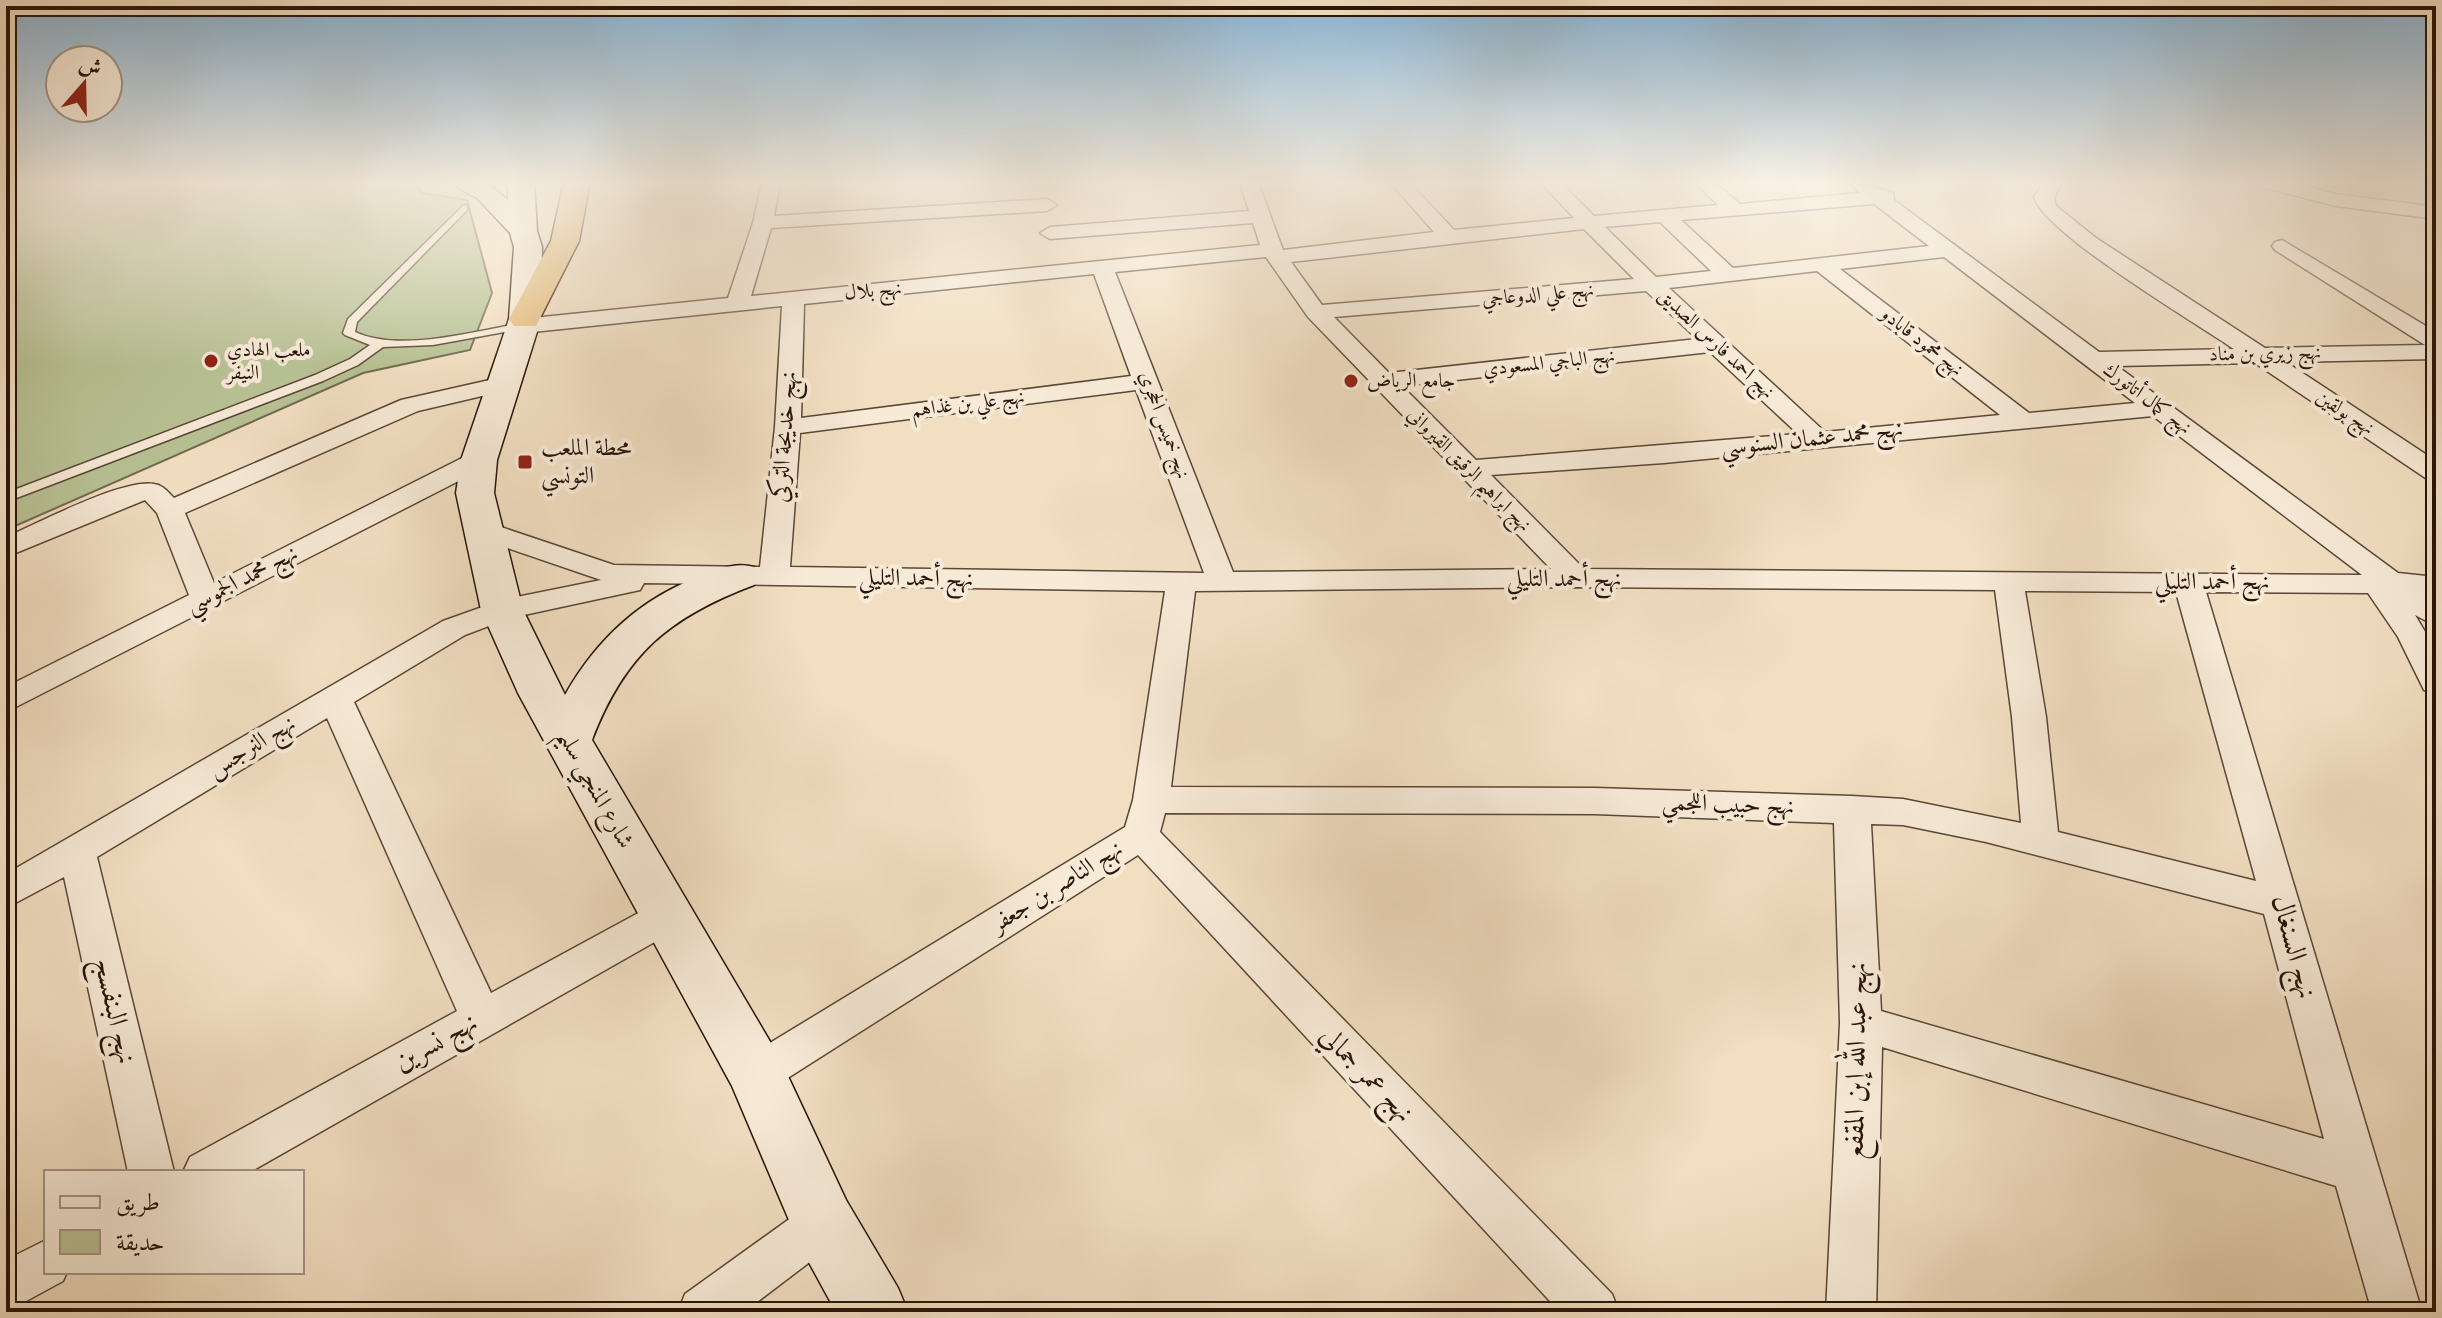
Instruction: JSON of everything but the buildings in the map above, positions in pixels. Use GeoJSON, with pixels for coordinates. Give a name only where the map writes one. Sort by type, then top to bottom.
{"type":"FeatureCollection","features":[{"type":"Feature","properties":{"kind":"highway"},"geometry":{"type":"LineString","coordinates":[[524,322],[564,244]]}},
{"type":"Feature","properties":{"kind":"main road","name":"شارع المنجي سليم"},"geometry":{"type":"LineString","coordinates":[[526,244],[529,259],[524,322],[479,460],[475,493],[482,530],[497,576],[502,610],[527,666],[757,1074],[823,1223],[874,1312]]}},
{"type":"Feature","properties":{"kind":"main road"},"geometry":{"type":"LineString","coordinates":[[568,740],[589,687],[642,627],[701,589],[757,576]]}},
{"type":"Feature","properties":{"kind":"street"},"geometry":{"type":"LineString","coordinates":[[738,303],[757,244]]}},
{"type":"Feature","properties":{"kind":"street"},"geometry":{"type":"LineString","coordinates":[[1052,244],[1056,274]]}},
{"type":"Feature","properties":{"kind":"street","name":"نهج ابراهيم الرقيق القيرواني"},"geometry":{"type":"LineString","coordinates":[[1271,244],[1274,253],[1316,312],[1466,469],[1576,578]]}},
{"type":"Feature","properties":{"kind":"street","name":"نهج بلال"},"geometry":{"type":"LineString","coordinates":[[524,322],[1371,244]]}},
{"type":"Feature","properties":{"kind":"street","name":"نهج احمد فارس الصديق"},"geometry":{"type":"LineString","coordinates":[[1610,244],[1817,438]]}},
{"type":"Feature","properties":{"kind":"street"},"geometry":{"type":"LineString","coordinates":[[1694,244],[1729,276]]}},
{"type":"Feature","properties":{"kind":"street","name":"نهج كمال أتاتورك"},"geometry":{"type":"LineString","coordinates":[[1943,244],[2383,583],[2436,616]]}},
{"type":"Feature","properties":{"kind":"street","name":"نهج بولقين"},"geometry":{"type":"LineString","coordinates":[[2091,244],[2253,354],[2432,466]]}},
{"type":"Feature","properties":{"kind":"street"},"geometry":{"type":"LineString","coordinates":[[2282,246],[2436,342]]}},
{"type":"Feature","properties":{"kind":"street","name":"نهج علي الدوعاجي"},"geometry":{"type":"LineString","coordinates":[[1316,312],[1651,284],[1950,250]]}},
{"type":"Feature","properties":{"kind":"street","name":"نهج محمود قابادو"},"geometry":{"type":"LineString","coordinates":[[1823,266],[2021,419]]}},
{"type":"Feature","properties":{"kind":"street","name":"نهج خميس الحجري"},"geometry":{"type":"LineString","coordinates":[[1103,270],[1222,582]]}},
{"type":"Feature","properties":{"kind":"street","name":"نهج خديجة التركي"},"geometry":{"type":"LineString","coordinates":[[757,576],[788,427],[793,298]]}},
{"type":"Feature","properties":{"kind":"street","name":"نهج الباجي المسعودي"},"geometry":{"type":"LineString","coordinates":[[1381,381],[1716,344]]}},
{"type":"Feature","properties":{"kind":"street","name":"نهج زيري بن مناد"},"geometry":{"type":"LineString","coordinates":[[2094,359],[2436,352]]}},
{"type":"Feature","properties":{"kind":"street","name":"نهج علي بن غذاهم"},"geometry":{"type":"LineString","coordinates":[[788,427],[1147,381]]}},
{"type":"Feature","properties":{"kind":"street"},"geometry":{"type":"LineString","coordinates":[[170,510],[410,405],[503,384]]}},
{"type":"Feature","properties":{"kind":"street","name":"نهج محمد عثمان السنوسي"},"geometry":{"type":"LineString","coordinates":[[1466,469],[1664,455],[1817,438],[2157,408]]}},
{"type":"Feature","properties":{"kind":"street","name":"نهج محمد الجموسي"},"geometry":{"type":"LineString","coordinates":[[6,701],[479,460]]}},
{"type":"Feature","properties":{"kind":"street"},"geometry":{"type":"LineString","coordinates":[[6,548],[141,491],[157,493],[170,510],[205,598]]}},
{"type":"Feature","properties":{"kind":"street","name":"نهج أحمد التليلي"},"geometry":{"type":"LineString","coordinates":[[482,530],[611,574],[1181,582],[1576,578],[2009,583],[2188,581],[2436,586]]}},
{"type":"Feature","properties":{"kind":"street","name":"نهج أحمد التليلي"},"geometry":{"type":"LineString","coordinates":[[502,610],[592,589],[757,576]]}},
{"type":"Feature","properties":{"kind":"street","name":"نهج السنغال"},"geometry":{"type":"LineString","coordinates":[[2188,581],[2235,733],[2353,1169],[2397,1312]]}},
{"type":"Feature","properties":{"kind":"street"},"geometry":{"type":"LineString","coordinates":[[1146,817],[1181,582]]}},
{"type":"Feature","properties":{"kind":"street"},"geometry":{"type":"LineString","coordinates":[[2009,583],[2029,717],[2041,842]]}},
{"type":"Feature","properties":{"kind":"street"},"geometry":{"type":"LineString","coordinates":[[2383,583],[2436,682]]}},
{"type":"Feature","properties":{"kind":"street","name":"نهج النرجس"},"geometry":{"type":"LineString","coordinates":[[6,893],[454,628],[502,610]]}},
{"type":"Feature","properties":{"kind":"street"},"geometry":{"type":"LineString","coordinates":[[335,698],[481,1017]]}},
{"type":"Feature","properties":{"kind":"street","name":"نهج حبيب اللجمي"},"geometry":{"type":"LineString","coordinates":[[1146,817],[1595,801],[1852,809],[1943,818],[2281,903]]}},
{"type":"Feature","properties":{"kind":"street","name":"نهج عبد الله إبن المقفع"},"geometry":{"type":"LineString","coordinates":[[1851,1312],[1861,1023],[1852,809]]}},
{"type":"Feature","properties":{"kind":"street","name":"نهج الناصر بن جعفر"},"geometry":{"type":"LineString","coordinates":[[757,1074],[1146,817]]}},
{"type":"Feature","properties":{"kind":"street","name":"نهج عمر جمالي"},"geometry":{"type":"LineString","coordinates":[[1146,817],[1594,1312]]}},
{"type":"Feature","properties":{"kind":"street","name":"نهج البنفسج"},"geometry":{"type":"LineString","coordinates":[[77,850],[151,1170]]}},
{"type":"Feature","properties":{"kind":"street","name":"نهج نسرين"},"geometry":{"type":"LineString","coordinates":[[210,1170],[667,916]]}},
{"type":"Feature","properties":{"kind":"street"},"geometry":{"type":"LineString","coordinates":[[1861,1023],[2353,1169]]}},
{"type":"Feature","properties":{"kind":"street"},"geometry":{"type":"LineString","coordinates":[[703,1312],[823,1223]]}},
{"type":"Feature","properties":{"kind":"street"},"geometry":{"type":"LineString","coordinates":[[6,1287],[44,1265]]}},
{"type":"Feature","properties":{"kind":"lane"},"geometry":{"type":"LineString","coordinates":[[423,244],[348,327],[354,337],[380,343],[524,322]]}},
{"type":"Feature","properties":{"kind":"lane"},"geometry":{"type":"LineString","coordinates":[[6,498],[330,374],[380,343]]}},
{"type":"Feature","properties":{"kind":"green space","name":"ملعب الهادي النيفر"},"geometry":{"type":"Polygon","coordinates":[[[6,244],[479,244],[492,293],[470,350],[363,373],[6,530],[6,244]]]}},
{"type":"Feature","properties":{"kind":"place","name":"ملعب الهادي النيفر"},"geometry":{"type":"Point","coordinates":[211,361]}},
{"type":"Feature","properties":{"kind":"place","name":"جامع الرياض"},"geometry":{"type":"Point","coordinates":[1351,381]}},
{"type":"Feature","properties":{"kind":"place","name":"محطة الملعب التونسي"},"geometry":{"type":"Point","coordinates":[525,462]}}]}
